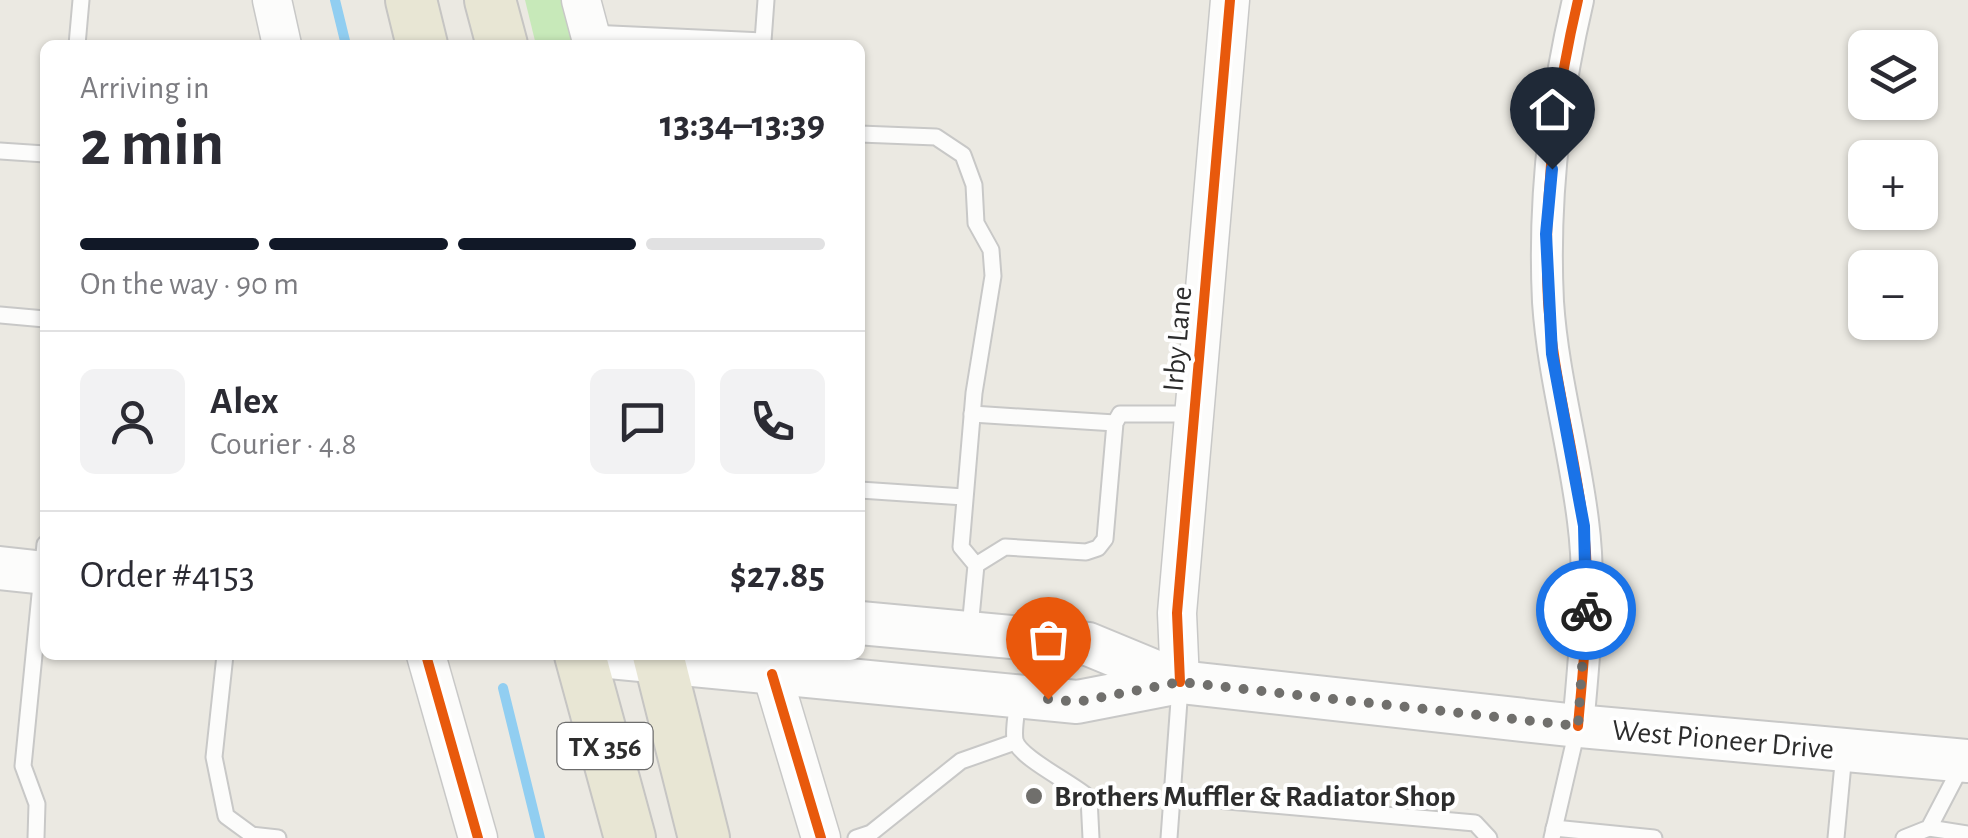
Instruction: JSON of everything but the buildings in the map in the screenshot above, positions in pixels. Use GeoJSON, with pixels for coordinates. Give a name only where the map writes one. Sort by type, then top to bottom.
{"type":"FeatureCollection","features":[{"type":"Feature","properties":{"kind":"main road"},"geometry":{"type":"LineString","coordinates":[[410,0],[421,40]]}},
{"type":"Feature","properties":{"kind":"main road"},"geometry":{"type":"LineString","coordinates":[[490,0],[501,40]]}},
{"type":"Feature","properties":{"kind":"main road","name":"West Pioneer Drive"},"geometry":{"type":"LineString","coordinates":[[865,624],[1088,644],[1180,682],[1578,726],[1844,750],[1967,752]]}},
{"type":"Feature","properties":{"kind":"main road","name":"TX 356"},"geometry":{"type":"LineString","coordinates":[[581,660],[630,838]]}},
{"type":"Feature","properties":{"kind":"main road","name":"TX 356"},"geometry":{"type":"LineString","coordinates":[[658,660],[704,838]]}},
{"type":"Feature","properties":{"kind":"main road","name":"West Pioneer Drive"},"geometry":{"type":"LineString","coordinates":[[666,660],[772,674],[1077,702],[1180,682]]}},
{"type":"Feature","properties":{"kind":"street"},"geometry":{"type":"LineString","coordinates":[[272,0],[281,40]]}},
{"type":"Feature","properties":{"kind":"street","name":"Irby Lane"},"geometry":{"type":"LineString","coordinates":[[1180,682],[1177,613],[1230,0]]}},
{"type":"Feature","properties":{"kind":"street"},"geometry":{"type":"LineString","coordinates":[[1578,0],[1561,72],[1546,234],[1552,354],[1584,526],[1586,639],[1578,726]]}},
{"type":"Feature","properties":{"kind":"street"},"geometry":{"type":"LineString","coordinates":[[427,660],[478,838]]}},
{"type":"Feature","properties":{"kind":"street"},"geometry":{"type":"LineString","coordinates":[[772,674],[820,838]]}},
{"type":"Feature","properties":{"kind":"lane"},"geometry":{"type":"LineString","coordinates":[[77,40],[80,0]]}},
{"type":"Feature","properties":{"kind":"lane"},"geometry":{"type":"LineString","coordinates":[[762,40],[766,0]]}},
{"type":"Feature","properties":{"kind":"lane"},"geometry":{"type":"LineString","coordinates":[[588,26],[750,40]]}},
{"type":"Feature","properties":{"kind":"lane"},"geometry":{"type":"LineString","coordinates":[[865,134],[936,137],[963,155],[974,184],[976,224],[992,250],[994,276],[972,414],[961,547],[976,565],[969,633]]}},
{"type":"Feature","properties":{"kind":"lane"},"geometry":{"type":"LineString","coordinates":[[0,151],[40,154]]}},
{"type":"Feature","properties":{"kind":"lane"},"geometry":{"type":"LineString","coordinates":[[0,314],[40,318]]}},
{"type":"Feature","properties":{"kind":"lane"},"geometry":{"type":"LineString","coordinates":[[972,414],[1114,423]]}},
{"type":"Feature","properties":{"kind":"lane"},"geometry":{"type":"LineString","coordinates":[[976,565],[1005,547],[1086,552],[1098,548],[1105,538],[1114,423],[1120,414],[1196,414]]}},
{"type":"Feature","properties":{"kind":"lane"},"geometry":{"type":"LineString","coordinates":[[865,490],[964,498]]}},
{"type":"Feature","properties":{"kind":"lane"},"geometry":{"type":"LineString","coordinates":[[33,564],[24,766],[37,804],[36,838]]}},
{"type":"Feature","properties":{"kind":"lane"},"geometry":{"type":"LineString","coordinates":[[224,660],[214,758],[226,816],[252,835],[278,838]]}},
{"type":"Feature","properties":{"kind":"lane"},"geometry":{"type":"LineString","coordinates":[[1168,838],[1180,682]]}},
{"type":"Feature","properties":{"kind":"lane"},"geometry":{"type":"LineString","coordinates":[[1019,696],[1015,742],[1024,755],[1073,783],[1089,798],[1091,838]]}},
{"type":"Feature","properties":{"kind":"lane"},"geometry":{"type":"LineString","coordinates":[[1578,726],[1553,833],[1654,838]]}},
{"type":"Feature","properties":{"kind":"lane"},"geometry":{"type":"LineString","coordinates":[[856,838],[871,833],[961,761],[1015,742]]}},
{"type":"Feature","properties":{"kind":"lane"},"geometry":{"type":"LineString","coordinates":[[1836,838],[1844,750]]}},
{"type":"Feature","properties":{"kind":"lane"},"geometry":{"type":"LineString","coordinates":[[1929,828],[1967,752]]}},
{"type":"Feature","properties":{"kind":"lane"},"geometry":{"type":"LineString","coordinates":[[1172,796],[1475,823],[1489,838]]}},
{"type":"Feature","properties":{"kind":"lane"},"geometry":{"type":"LineString","coordinates":[[1904,838],[1929,828],[1968,834]]}},
{"type":"Feature","properties":{"kind":"green space"},"geometry":{"type":"Polygon","coordinates":[[[525,0],[564,0],[575,40],[535,40],[525,0]]]}},
{"type":"Feature","properties":{"kind":"waterway"},"geometry":{"type":"LineString","coordinates":[[335,0],[345,40]]}},
{"type":"Feature","properties":{"kind":"waterway"},"geometry":{"type":"LineString","coordinates":[[503,688],[540,838]]}},
{"type":"Feature","properties":{"kind":"cycle path"},"geometry":{"type":"LineString","coordinates":[[1180,682],[1177,613],[1230,0]]}},
{"type":"Feature","properties":{"kind":"cycle path"},"geometry":{"type":"LineString","coordinates":[[1578,0],[1552,150],[1547,264],[1554,357],[1586,547],[1586,624],[1578,726]]}},
{"type":"Feature","properties":{"kind":"cycle path"},"geometry":{"type":"LineString","coordinates":[[427,660],[478,838]]}},
{"type":"Feature","properties":{"kind":"cycle path"},"geometry":{"type":"LineString","coordinates":[[772,674],[821,838]]}},
{"type":"Feature","properties":{"kind":"way so far"},"geometry":{"type":"LineString","coordinates":[[1048,699],[1077,702],[1180,682],[1578,726],[1586,610]]}},
{"type":"Feature","properties":{"kind":"place","name":"Brothers Muffler & Radiator Shop"},"geometry":{"type":"Point","coordinates":[1034,796]}},
{"type":"Feature","properties":{"kind":"route"},"geometry":{"type":"LineString","coordinates":[[1552,169],[1546,234],[1552,354],[1584,526],[1586,610]]}}]}
